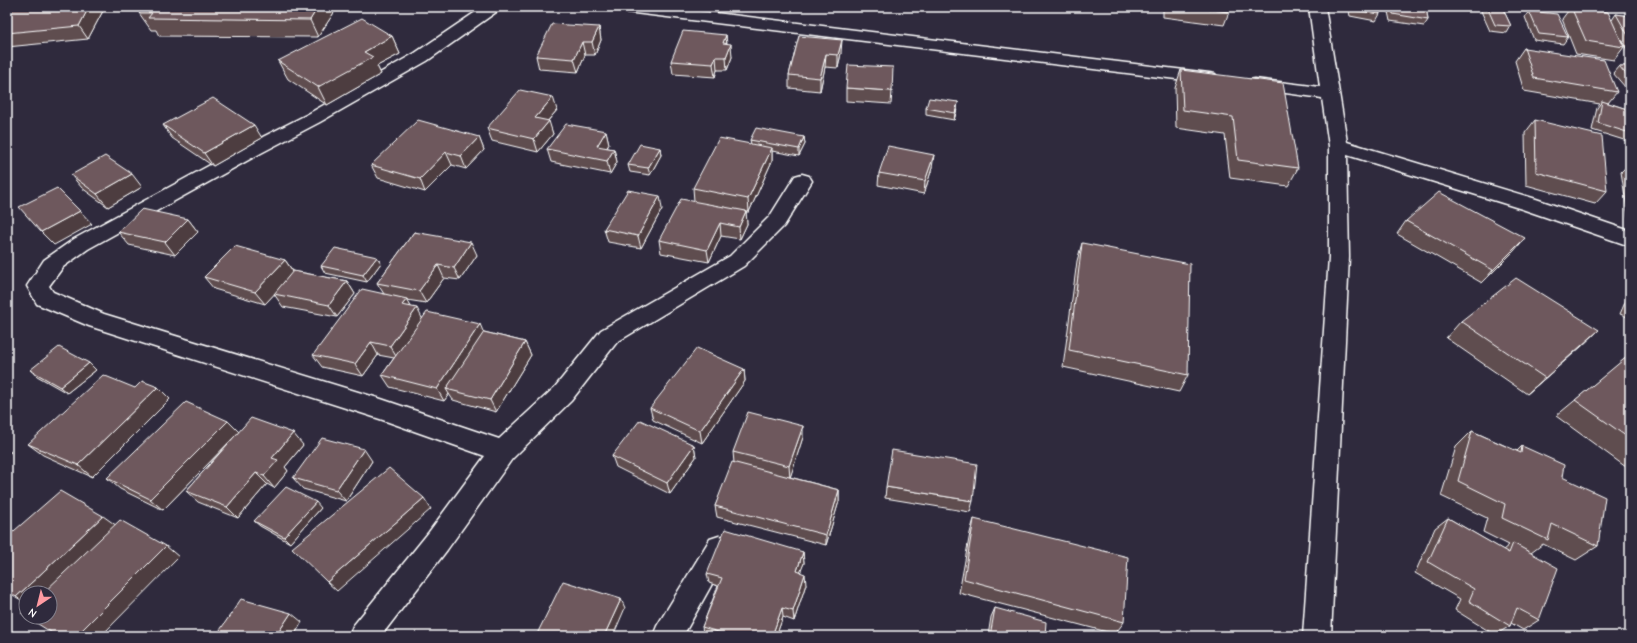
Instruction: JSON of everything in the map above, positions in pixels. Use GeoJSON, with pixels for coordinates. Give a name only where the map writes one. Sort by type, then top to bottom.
{"type":"FeatureCollection","features":[{"type":"Feature","properties":{"kind":"street"},"geometry":{"type":"LineString","coordinates":[[493,7],[421,57],[314,118],[254,149],[81,244],[58,259],[46,270],[38,286],[45,298],[97,320],[380,409],[503,451]]}},
{"type":"Feature","properties":{"kind":"street"},"geometry":{"type":"LineString","coordinates":[[626,7],[930,43],[1331,94]]}},
{"type":"Feature","properties":{"kind":"street"},"geometry":{"type":"LineString","coordinates":[[1317,7],[1338,146],[1339,257],[1317,636]]}},
{"type":"Feature","properties":{"kind":"street"},"geometry":{"type":"LineString","coordinates":[[1338,146],[1529,204],[1630,239]]}},
{"type":"Feature","properties":{"kind":"street"},"geometry":{"type":"LineString","coordinates":[[363,636],[438,541],[503,451],[563,394],[609,336],[737,261],[777,220],[802,181]]}},
{"type":"Feature","properties":{"kind":"street"},"geometry":{"type":"LineString","coordinates":[[667,636],[719,548]]}},
{"type":"Feature","properties":{"kind":"building"},"geometry":{"type":"Polygon","coordinates":[[[7,7],[89,7],[79,26],[7,33],[7,7]]]}},
{"type":"Feature","properties":{"kind":"building"},"geometry":{"type":"Polygon","coordinates":[[[144,7],[318,7],[310,20],[148,18],[152,13],[139,13],[144,7]]]}},
{"type":"Feature","properties":{"kind":"building"},"geometry":{"type":"Polygon","coordinates":[[[1187,7],[1229,7],[1229,12],[1187,7]]]}},
{"type":"Feature","properties":{"kind":"building"},"geometry":{"type":"Polygon","coordinates":[[[1353,7],[1378,7],[1380,14],[1353,10],[1353,7]]]}},
{"type":"Feature","properties":{"kind":"building"},"geometry":{"type":"Polygon","coordinates":[[[1392,7],[1426,7],[1428,20],[1393,14],[1392,7]]]}},
{"type":"Feature","properties":{"kind":"building"},"geometry":{"type":"Polygon","coordinates":[[[1487,7],[1502,7],[1511,26],[1495,25],[1487,7]]]}},
{"type":"Feature","properties":{"kind":"building"},"geometry":{"type":"Polygon","coordinates":[[[1571,7],[1608,12],[1624,47],[1586,41],[1571,7]]]}},
{"type":"Feature","properties":{"kind":"building"},"geometry":{"type":"Polygon","coordinates":[[[1529,11],[1557,14],[1568,37],[1539,34],[1529,11]]]}},
{"type":"Feature","properties":{"kind":"building"},"geometry":{"type":"Polygon","coordinates":[[[1616,14],[1630,16],[1630,39],[1616,14]]]}},
{"type":"Feature","properties":{"kind":"building"},"geometry":{"type":"Polygon","coordinates":[[[362,18],[392,36],[364,52],[373,57],[318,87],[278,61],[362,18]]]}},
{"type":"Feature","properties":{"kind":"building"},"geometry":{"type":"Polygon","coordinates":[[[552,24],[599,27],[592,42],[582,42],[574,59],[536,56],[552,24]]]}},
{"type":"Feature","properties":{"kind":"building"},"geometry":{"type":"Polygon","coordinates":[[[683,31],[726,35],[723,43],[731,44],[726,57],[716,57],[713,64],[671,61],[683,31]]]}},
{"type":"Feature","properties":{"kind":"building"},"geometry":{"type":"Polygon","coordinates":[[[799,36],[842,40],[838,55],[826,54],[820,78],[789,75],[799,36]]]}},
{"type":"Feature","properties":{"kind":"building"},"geometry":{"type":"Polygon","coordinates":[[[1524,48],[1604,60],[1617,92],[1534,78],[1524,48]]]}},
{"type":"Feature","properties":{"kind":"building"},"geometry":{"type":"Polygon","coordinates":[[[848,65],[893,67],[892,91],[846,88],[848,65]]]}},
{"type":"Feature","properties":{"kind":"building"},"geometry":{"type":"Polygon","coordinates":[[[1619,66],[1630,66],[1630,79],[1619,66]]]}},
{"type":"Feature","properties":{"kind":"building"},"geometry":{"type":"Polygon","coordinates":[[[1181,70],[1283,83],[1298,168],[1238,160],[1233,117],[1183,110],[1181,70]]]}},
{"type":"Feature","properties":{"kind":"building"},"geometry":{"type":"Polygon","coordinates":[[[520,90],[553,97],[535,118],[549,121],[534,139],[487,128],[520,90]]]}},
{"type":"Feature","properties":{"kind":"building"},"geometry":{"type":"Polygon","coordinates":[[[213,98],[254,125],[204,153],[163,125],[213,98]]]}},
{"type":"Feature","properties":{"kind":"building"},"geometry":{"type":"Polygon","coordinates":[[[929,98],[958,102],[955,113],[926,108],[929,98]]]}},
{"type":"Feature","properties":{"kind":"building"},"geometry":{"type":"Polygon","coordinates":[[[1602,101],[1630,110],[1630,133],[1598,123],[1602,101]]]}},
{"type":"Feature","properties":{"kind":"building"},"geometry":{"type":"Polygon","coordinates":[[[418,120],[479,137],[461,156],[446,152],[420,179],[371,165],[418,120]]]}},
{"type":"Feature","properties":{"kind":"building"},"geometry":{"type":"Polygon","coordinates":[[[1535,120],[1602,136],[1607,191],[1536,172],[1535,120]]]}},
{"type":"Feature","properties":{"kind":"building"},"geometry":{"type":"Polygon","coordinates":[[[566,124],[606,131],[597,146],[614,149],[607,161],[547,149],[566,124]]]}},
{"type":"Feature","properties":{"kind":"building"},"geometry":{"type":"Polygon","coordinates":[[[756,128],[804,137],[799,149],[750,140],[756,128]]]}},
{"type":"Feature","properties":{"kind":"building"},"geometry":{"type":"Polygon","coordinates":[[[719,138],[772,148],[748,199],[693,188],[719,138]]]}},
{"type":"Feature","properties":{"kind":"building"},"geometry":{"type":"Polygon","coordinates":[[[640,144],[660,148],[648,168],[628,165],[640,144]]]}},
{"type":"Feature","properties":{"kind":"building"},"geometry":{"type":"Polygon","coordinates":[[[888,146],[934,155],[925,181],[879,173],[888,146]]]}},
{"type":"Feature","properties":{"kind":"building"},"geometry":{"type":"Polygon","coordinates":[[[105,156],[132,174],[97,194],[71,175],[105,156]]]}},
{"type":"Feature","properties":{"kind":"building"},"geometry":{"type":"Polygon","coordinates":[[[57,188],[80,211],[41,232],[19,207],[57,188]]]}},
{"type":"Feature","properties":{"kind":"building"},"geometry":{"type":"Polygon","coordinates":[[[628,190],[660,196],[638,236],[604,229],[628,190]]]}},
{"type":"Feature","properties":{"kind":"building"},"geometry":{"type":"Polygon","coordinates":[[[1439,192],[1525,238],[1493,270],[1406,221],[1439,192]]]}},
{"type":"Feature","properties":{"kind":"building"},"geometry":{"type":"Polygon","coordinates":[[[681,199],[746,211],[739,227],[720,223],[707,250],[659,240],[681,199]]]}},
{"type":"Feature","properties":{"kind":"building"},"geometry":{"type":"Polygon","coordinates":[[[142,209],[188,219],[165,242],[118,232],[142,209]]]}},
{"type":"Feature","properties":{"kind":"building"},"geometry":{"type":"Polygon","coordinates":[[[414,232],[471,242],[454,268],[438,265],[419,291],[377,283],[414,232]]]}},
{"type":"Feature","properties":{"kind":"building"},"geometry":{"type":"Polygon","coordinates":[[[1082,243],[1190,264],[1188,375],[1069,350],[1082,243]]]}},
{"type":"Feature","properties":{"kind":"building"},"geometry":{"type":"Polygon","coordinates":[[[235,246],[285,260],[255,292],[204,277],[235,246]]]}},
{"type":"Feature","properties":{"kind":"building"},"geometry":{"type":"Polygon","coordinates":[[[335,248],[377,257],[363,275],[321,266],[335,248]]]}},
{"type":"Feature","properties":{"kind":"building"},"geometry":{"type":"Polygon","coordinates":[[[293,271],[347,281],[329,305],[274,294],[293,271]]]}},
{"type":"Feature","properties":{"kind":"building"},"geometry":{"type":"Polygon","coordinates":[[[1516,278],[1599,330],[1545,378],[1461,321],[1516,278]]]}},
{"type":"Feature","properties":{"kind":"building"},"geometry":{"type":"Polygon","coordinates":[[[362,289],[407,299],[402,305],[417,308],[390,346],[371,342],[355,364],[313,355],[362,289]]]}},
{"type":"Feature","properties":{"kind":"building"},"geometry":{"type":"Polygon","coordinates":[[[427,312],[480,324],[437,389],[382,375],[427,312]]]}},
{"type":"Feature","properties":{"kind":"building"},"geometry":{"type":"Polygon","coordinates":[[[484,332],[525,342],[490,400],[446,389],[484,332]]]}},
{"type":"Feature","properties":{"kind":"building"},"geometry":{"type":"Polygon","coordinates":[[[59,347],[89,363],[60,387],[30,370],[59,347]]]}},
{"type":"Feature","properties":{"kind":"building"},"geometry":{"type":"Polygon","coordinates":[[[697,348],[744,369],[700,431],[650,408],[697,348]]]}},
{"type":"Feature","properties":{"kind":"building"},"geometry":{"type":"Polygon","coordinates":[[[1630,355],[1630,439],[1575,400],[1630,355]]]}},
{"type":"Feature","properties":{"kind":"building"},"geometry":{"type":"Polygon","coordinates":[[[103,375],[135,388],[142,381],[158,387],[78,465],[28,444],[103,375]]]}},
{"type":"Feature","properties":{"kind":"building"},"geometry":{"type":"Polygon","coordinates":[[[186,402],[228,421],[150,499],[107,478],[186,402]]]}},
{"type":"Feature","properties":{"kind":"building"},"geometry":{"type":"Polygon","coordinates":[[[748,412],[803,426],[789,466],[733,452],[748,412]]]}},
{"type":"Feature","properties":{"kind":"building"},"geometry":{"type":"Polygon","coordinates":[[[251,418],[293,433],[272,458],[278,460],[264,476],[256,473],[227,507],[186,491],[251,418]]]}},
{"type":"Feature","properties":{"kind":"building"},"geometry":{"type":"Polygon","coordinates":[[[640,420],[694,445],[667,483],[612,456],[640,420]]]}},
{"type":"Feature","properties":{"kind":"building"},"geometry":{"type":"Polygon","coordinates":[[[1472,431],[1521,453],[1522,446],[1564,465],[1562,477],[1605,497],[1598,546],[1552,524],[1548,540],[1502,518],[1505,504],[1458,481],[1472,431]]]}},
{"type":"Feature","properties":{"kind":"building"},"geometry":{"type":"Polygon","coordinates":[[[322,438],[364,449],[336,490],[293,478],[322,438]]]}},
{"type":"Feature","properties":{"kind":"building"},"geometry":{"type":"Polygon","coordinates":[[[892,450],[977,464],[973,501],[886,487],[892,450]]]}},
{"type":"Feature","properties":{"kind":"building"},"geometry":{"type":"Polygon","coordinates":[[[732,462],[839,490],[826,535],[715,506],[732,462]]]}},
{"type":"Feature","properties":{"kind":"building"},"geometry":{"type":"Polygon","coordinates":[[[389,468],[424,498],[327,582],[292,548],[389,468]]]}},
{"type":"Feature","properties":{"kind":"building"},"geometry":{"type":"Polygon","coordinates":[[[286,487],[316,502],[284,537],[254,521],[286,487]]]}},
{"type":"Feature","properties":{"kind":"building"},"geometry":{"type":"Polygon","coordinates":[[[60,491],[103,516],[29,585],[18,585],[18,595],[16,597],[7,591],[7,537],[60,491]]]}},
{"type":"Feature","properties":{"kind":"building"},"geometry":{"type":"Polygon","coordinates":[[[1448,518],[1509,553],[1513,543],[1558,568],[1539,620],[1517,608],[1510,626],[1469,601],[1474,589],[1428,562],[1448,518]]]}},
{"type":"Feature","properties":{"kind":"building"},"geometry":{"type":"Polygon","coordinates":[[[974,519],[1128,557],[1124,622],[964,579],[974,519]]]}},
{"type":"Feature","properties":{"kind":"building"},"geometry":{"type":"Polygon","coordinates":[[[120,520],[166,546],[76,636],[57,636],[40,625],[58,625],[58,585],[51,585],[120,520]]]}},
{"type":"Feature","properties":{"kind":"building"},"geometry":{"type":"Polygon","coordinates":[[[725,529],[803,552],[797,571],[805,574],[793,611],[782,608],[772,636],[731,636],[702,627],[722,578],[707,574],[725,529]]]}},
{"type":"Feature","properties":{"kind":"building"},"geometry":{"type":"Polygon","coordinates":[[[563,581],[621,599],[604,636],[536,636],[563,581]]]}},
{"type":"Feature","properties":{"kind":"building"},"geometry":{"type":"Polygon","coordinates":[[[241,599],[291,613],[276,636],[216,636],[241,599]]]}},
{"type":"Feature","properties":{"kind":"building"},"geometry":{"type":"Polygon","coordinates":[[[995,608],[1046,622],[1045,636],[990,636],[995,608]]]}}]}
